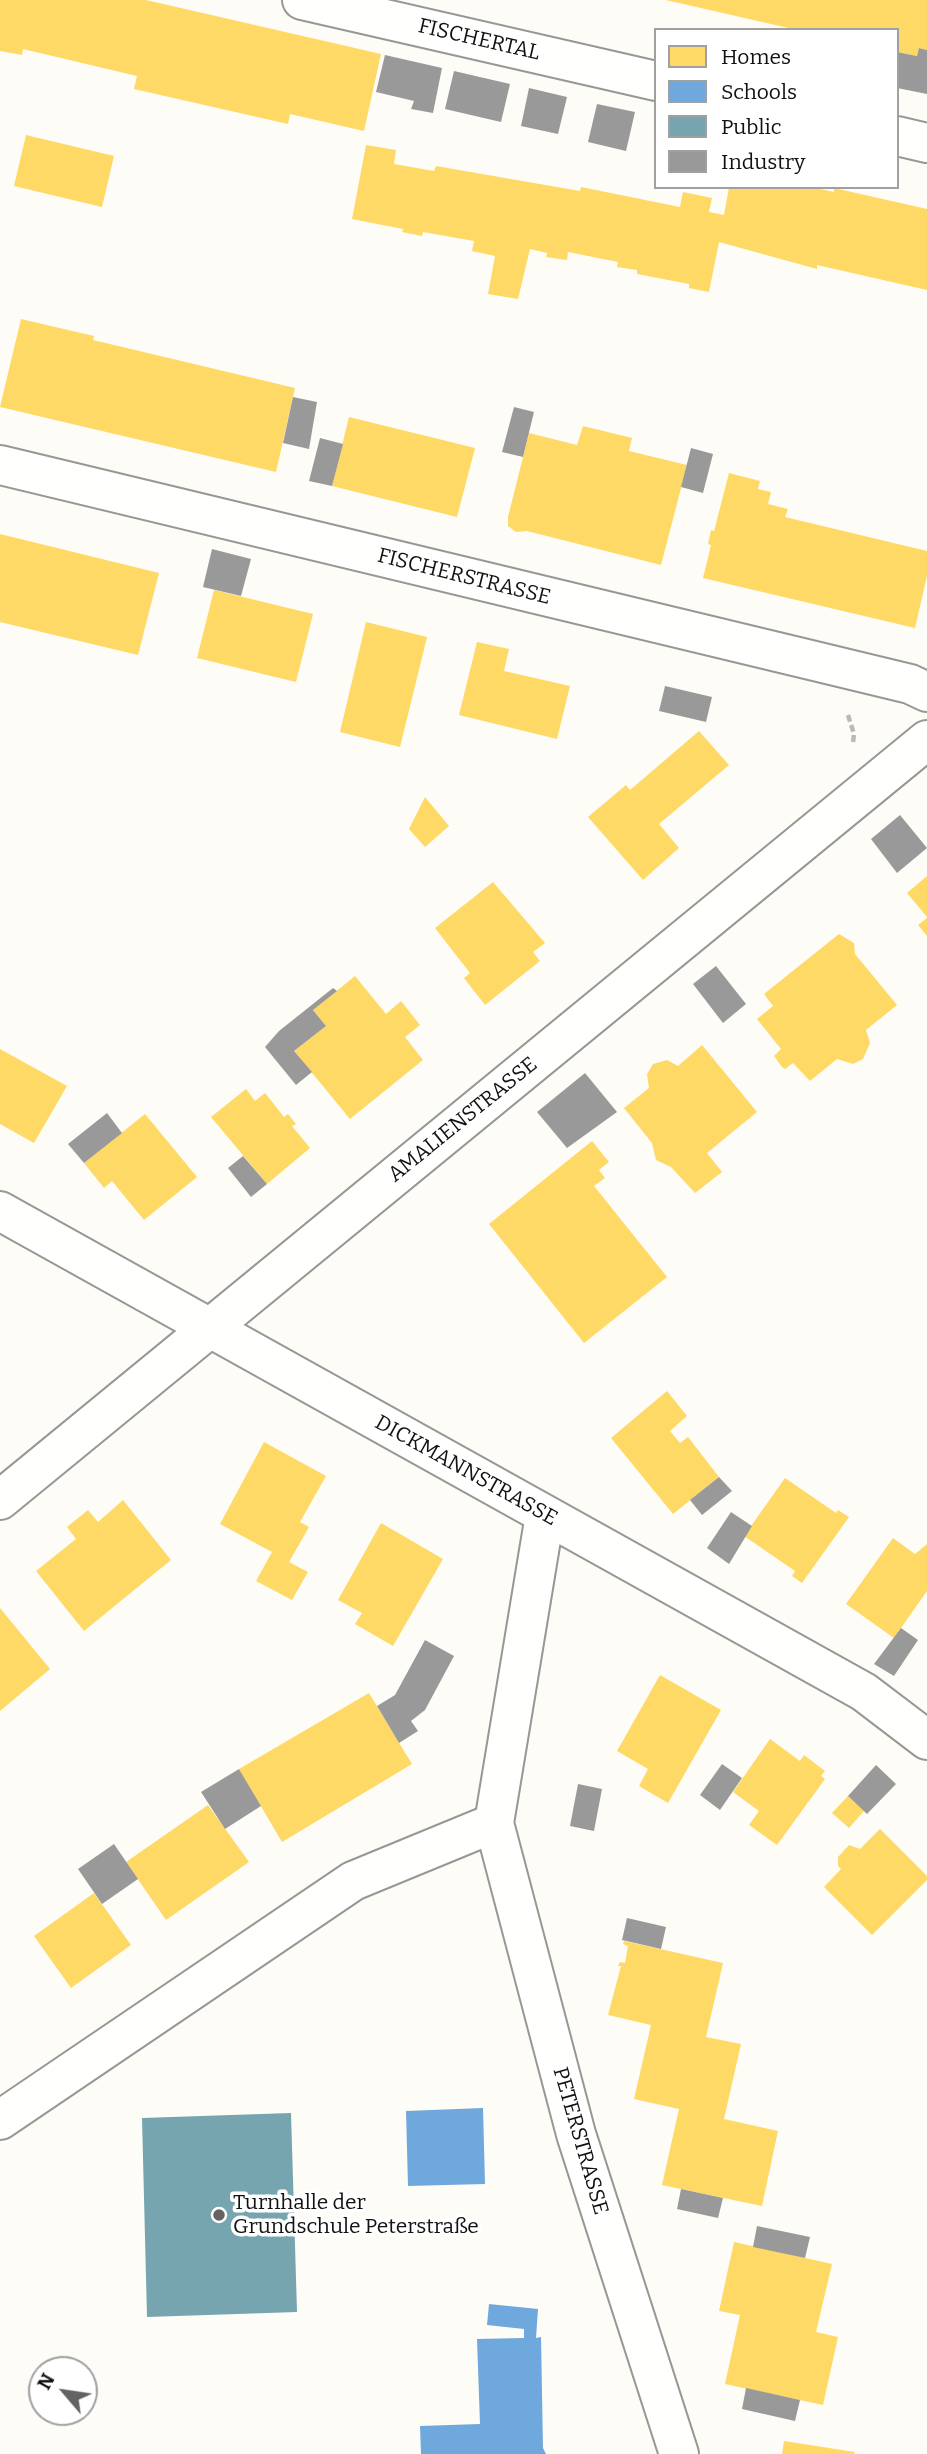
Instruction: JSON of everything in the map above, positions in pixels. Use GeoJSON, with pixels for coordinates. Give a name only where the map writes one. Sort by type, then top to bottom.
{"type":"FeatureCollection","features":[{"type":"Feature","properties":{"kind":"street","name":"FISCHERTAL"},"geometry":{"type":"LineString","coordinates":[[302,0],[654,81]]}},
{"type":"Feature","properties":{"kind":"street"},"geometry":{"type":"LineString","coordinates":[[899,136],[927,143]]}},
{"type":"Feature","properties":{"kind":"street","name":"FISCHERSTRASSE"},"geometry":{"type":"LineString","coordinates":[[0,465],[910,684],[927,692]]}},
{"type":"Feature","properties":{"kind":"street","name":"AMALIENSTRASSE"},"geometry":{"type":"LineString","coordinates":[[0,1500],[927,740]]}},
{"type":"Feature","properties":{"kind":"street","name":"DICKMANNSTRASSE"},"geometry":{"type":"LineString","coordinates":[[0,1211],[864,1692],[927,1740]]}},
{"type":"Feature","properties":{"kind":"street","name":"PETERSTRASSE"},"geometry":{"type":"LineString","coordinates":[[545,1515],[495,1824],[576,2134],[679,2454]]}},
{"type":"Feature","properties":{"kind":"street"},"geometry":{"type":"LineString","coordinates":[[0,2120],[353,1881],[495,1824]]}},
{"type":"Feature","properties":{"kind":"path"},"geometry":{"type":"LineString","coordinates":[[851,722],[854,734]]}},
{"type":"Feature","properties":{"kind":"building: Homes"},"geometry":{"type":"Polygon","coordinates":[[[0,0],[146,0],[381,54],[364,131],[290,114],[288,124],[134,89],[137,76],[23,49],[22,55],[0,51],[0,0]]]}},
{"type":"Feature","properties":{"kind":"building: Homes"},"geometry":{"type":"Polygon","coordinates":[[[666,0],[927,0],[927,50],[919,48],[917,56],[899,52],[899,28],[788,28],[666,0]]]}},
{"type":"Feature","properties":{"kind":"building: Homes"},"geometry":{"type":"Polygon","coordinates":[[[26,135],[114,156],[102,207],[14,186],[26,135]]]}},
{"type":"Feature","properties":{"kind":"building: Homes"},"geometry":{"type":"Polygon","coordinates":[[[366,145],[396,150],[394,164],[434,171],[436,166],[580,191],[581,187],[680,207],[683,192],[712,198],[709,212],[724,215],[729,189],[820,189],[834,192],[834,189],[838,189],[927,209],[927,290],[817,265],[817,269],[719,242],[709,292],[689,288],[689,284],[637,274],[637,270],[617,267],[618,262],[568,252],[567,260],[546,257],[547,253],[530,249],[518,299],[488,294],[495,256],[472,251],[474,241],[423,232],[422,236],[402,232],[403,229],[352,219],[366,145]]]}},
{"type":"Feature","properties":{"kind":"building: Homes"},"geometry":{"type":"Polygon","coordinates":[[[21,319],[94,336],[93,340],[295,388],[276,472],[0,407],[21,319]]]}},
{"type":"Feature","properties":{"kind":"building: Homes"},"geometry":{"type":"Polygon","coordinates":[[[349,417],[475,448],[457,517],[332,486],[349,417]]]}},
{"type":"Feature","properties":{"kind":"building: Homes"},"geometry":{"type":"Polygon","coordinates":[[[583,426],[632,438],[629,451],[687,465],[661,565],[527,531],[516,532],[508,526],[529,433],[577,445],[583,426]]]}},
{"type":"Feature","properties":{"kind":"building: Homes"},"geometry":{"type":"Polygon","coordinates":[[[729,473],[760,481],[758,489],[771,492],[768,504],[788,509],[785,517],[927,551],[927,576],[915,628],[703,578],[711,545],[708,544],[711,530],[714,531],[729,473]]]}},
{"type":"Feature","properties":{"kind":"building: Homes"},"geometry":{"type":"Polygon","coordinates":[[[0,534],[159,573],[138,655],[0,622],[0,534]]]}},
{"type":"Feature","properties":{"kind":"building: Homes"},"geometry":{"type":"Polygon","coordinates":[[[214,590],[313,614],[296,682],[197,658],[214,590]]]}},
{"type":"Feature","properties":{"kind":"building: Homes"},"geometry":{"type":"Polygon","coordinates":[[[366,622],[427,637],[400,747],[340,732],[366,622]]]}},
{"type":"Feature","properties":{"kind":"building: Homes"},"geometry":{"type":"Polygon","coordinates":[[[477,642],[509,649],[504,671],[570,686],[557,739],[459,715],[477,642]]]}},
{"type":"Feature","properties":{"kind":"building: Homes"},"geometry":{"type":"Polygon","coordinates":[[[699,731],[729,765],[659,824],[679,848],[643,880],[588,817],[626,785],[630,790],[699,731]]]}},
{"type":"Feature","properties":{"kind":"building: Homes"},"geometry":{"type":"Polygon","coordinates":[[[425,797],[449,826],[425,847],[409,829],[425,797]]]}},
{"type":"Feature","properties":{"kind":"building: Homes"},"geometry":{"type":"Polygon","coordinates":[[[927,876],[927,917],[907,893],[927,876]]]}},
{"type":"Feature","properties":{"kind":"building: Homes"},"geometry":{"type":"Polygon","coordinates":[[[493,882],[545,943],[533,952],[540,961],[485,1005],[464,978],[470,973],[435,928],[493,882]]]}},
{"type":"Feature","properties":{"kind":"building: Homes"},"geometry":{"type":"Polygon","coordinates":[[[927,918],[927,936],[918,925],[927,918]]]}},
{"type":"Feature","properties":{"kind":"building: Homes"},"geometry":{"type":"Polygon","coordinates":[[[839,934],[854,943],[855,954],[897,1005],[866,1030],[870,1043],[863,1059],[853,1064],[837,1059],[810,1081],[793,1063],[785,1069],[782,1067],[774,1056],[781,1049],[757,1019],[773,1006],[764,994],[839,934]]]}},
{"type":"Feature","properties":{"kind":"building: Homes"},"geometry":{"type":"Polygon","coordinates":[[[355,976],[386,1014],[401,1001],[420,1025],[405,1037],[423,1060],[350,1119],[294,1051],[326,1026],[313,1010],[355,976]]]}},
{"type":"Feature","properties":{"kind":"building: Homes"},"geometry":{"type":"Polygon","coordinates":[[[702,1045],[757,1112],[707,1153],[722,1172],[695,1193],[671,1167],[656,1160],[652,1143],[624,1108],[649,1088],[647,1074],[653,1064],[667,1060],[678,1066],[702,1045]]]}},
{"type":"Feature","properties":{"kind":"building: Homes"},"geometry":{"type":"Polygon","coordinates":[[[0,1049],[67,1086],[34,1143],[0,1124],[0,1049]]]}},
{"type":"Feature","properties":{"kind":"building: Homes"},"geometry":{"type":"Polygon","coordinates":[[[246,1089],[255,1101],[265,1093],[284,1117],[288,1114],[296,1124],[292,1126],[310,1148],[267,1184],[211,1117],[246,1089]]]}},
{"type":"Feature","properties":{"kind":"building: Homes"},"geometry":{"type":"Polygon","coordinates":[[[145,1114],[197,1177],[144,1220],[112,1181],[104,1188],[84,1163],[145,1114]]]}},
{"type":"Feature","properties":{"kind":"building: Homes"},"geometry":{"type":"Polygon","coordinates":[[[592,1141],[609,1162],[599,1170],[605,1178],[594,1186],[667,1277],[584,1343],[489,1224],[592,1141]]]}},
{"type":"Feature","properties":{"kind":"building: Homes"},"geometry":{"type":"Polygon","coordinates":[[[667,1391],[687,1416],[670,1431],[680,1443],[688,1437],[719,1477],[673,1514],[611,1438],[667,1391]]]}},
{"type":"Feature","properties":{"kind":"building: Homes"},"geometry":{"type":"Polygon","coordinates":[[[264,1442],[326,1476],[300,1522],[309,1527],[289,1562],[308,1572],[292,1600],[256,1581],[272,1552],[220,1524],[264,1442]]]}},
{"type":"Feature","properties":{"kind":"building: Homes"},"geometry":{"type":"Polygon","coordinates":[[[785,1478],[836,1513],[838,1510],[849,1517],[802,1583],[792,1576],[795,1571],[744,1536],[785,1478]]]}},
{"type":"Feature","properties":{"kind":"building: Homes"},"geometry":{"type":"Polygon","coordinates":[[[123,1500],[171,1560],[84,1631],[36,1571],[76,1539],[67,1527],[88,1510],[98,1522],[123,1500]]]}},
{"type":"Feature","properties":{"kind":"building: Homes"},"geometry":{"type":"Polygon","coordinates":[[[381,1523],[443,1559],[393,1646],[355,1624],[362,1613],[338,1600],[381,1523]]]}},
{"type":"Feature","properties":{"kind":"building: Homes"},"geometry":{"type":"Polygon","coordinates":[[[893,1538],[915,1554],[927,1544],[927,1591],[894,1638],[846,1604],[893,1538]]]}},
{"type":"Feature","properties":{"kind":"building: Homes"},"geometry":{"type":"Polygon","coordinates":[[[0,1608],[50,1669],[0,1711],[0,1608]]]}},
{"type":"Feature","properties":{"kind":"building: Homes"},"geometry":{"type":"Polygon","coordinates":[[[660,1675],[721,1710],[668,1803],[639,1786],[648,1769],[617,1751],[660,1675]]]}},
{"type":"Feature","properties":{"kind":"building: Homes"},"geometry":{"type":"Polygon","coordinates":[[[369,1693],[412,1764],[282,1842],[239,1769],[369,1693]]]}},
{"type":"Feature","properties":{"kind":"building: Homes"},"geometry":{"type":"Polygon","coordinates":[[[770,1739],[800,1761],[804,1755],[825,1771],[821,1776],[825,1779],[777,1845],[749,1825],[759,1811],[733,1792],[770,1739]]]}},
{"type":"Feature","properties":{"kind":"building: Homes"},"geometry":{"type":"Polygon","coordinates":[[[848,1796],[864,1811],[849,1828],[832,1813],[848,1796]]]}},
{"type":"Feature","properties":{"kind":"building: Homes"},"geometry":{"type":"Polygon","coordinates":[[[208,1805],[249,1862],[166,1920],[126,1862],[208,1805]]]}},
{"type":"Feature","properties":{"kind":"building: Homes"},"geometry":{"type":"Polygon","coordinates":[[[880,1829],[927,1876],[927,1880],[872,1935],[824,1887],[841,1869],[838,1866],[838,1857],[849,1845],[860,1849],[880,1829]]]}},
{"type":"Feature","properties":{"kind":"building: Homes"},"geometry":{"type":"Polygon","coordinates":[[[94,1893],[131,1945],[71,1988],[34,1936],[94,1893]]]}},
{"type":"Feature","properties":{"kind":"building: Homes"},"geometry":{"type":"Polygon","coordinates":[[[624,1941],[723,1963],[706,2037],[741,2044],[724,2119],[778,2131],[762,2206],[662,2185],[679,2109],[634,2099],[651,2025],[608,2015],[621,1966],[618,1966],[620,1962],[625,1963],[628,1946],[623,1944],[624,1941]]]}},
{"type":"Feature","properties":{"kind":"building: Homes"},"geometry":{"type":"Polygon","coordinates":[[[734,2242],[832,2264],[816,2332],[838,2337],[823,2405],[725,2384],[740,2315],[719,2311],[734,2242]]]}},
{"type":"Feature","properties":{"kind":"building: Homes"},"geometry":{"type":"Polygon","coordinates":[[[784,2441],[855,2452],[782,2454],[784,2441]]]}},
{"type":"Feature","properties":{"kind":"building: Schools"},"geometry":{"type":"Polygon","coordinates":[[[483,2108],[485,2184],[408,2186],[406,2111],[483,2108]]]}},
{"type":"Feature","properties":{"kind":"building: Schools"},"geometry":{"type":"Polygon","coordinates":[[[489,2304],[538,2309],[536,2338],[541,2337],[543,2448],[546,2454],[421,2454],[420,2426],[480,2424],[477,2339],[524,2338],[524,2329],[487,2325],[489,2304]]]}},
{"type":"Feature","properties":{"kind":"building: Public","name":"Turnhalle der Grundschule Peterstraße"},"geometry":{"type":"Polygon","coordinates":[[[291,2113],[297,2312],[147,2317],[142,2118],[291,2113]]]}},
{"type":"Feature","properties":{"kind":"building: Industry"},"geometry":{"type":"Polygon","coordinates":[[[919,48],[927,50],[927,94],[899,88],[899,52],[917,56],[919,48]]]}},
{"type":"Feature","properties":{"kind":"building: Industry"},"geometry":{"type":"Polygon","coordinates":[[[385,55],[442,68],[433,113],[411,109],[414,101],[376,92],[385,55]]]}},
{"type":"Feature","properties":{"kind":"building: Industry"},"geometry":{"type":"Polygon","coordinates":[[[454,71],[510,84],[501,122],[445,109],[454,71]]]}},
{"type":"Feature","properties":{"kind":"building: Industry"},"geometry":{"type":"Polygon","coordinates":[[[529,88],[567,97],[558,134],[521,126],[529,88]]]}},
{"type":"Feature","properties":{"kind":"building: Industry"},"geometry":{"type":"Polygon","coordinates":[[[597,104],[635,112],[626,151],[588,142],[597,104]]]}},
{"type":"Feature","properties":{"kind":"building: Industry"},"geometry":{"type":"Polygon","coordinates":[[[293,397],[317,402],[309,449],[283,443],[293,397]]]}},
{"type":"Feature","properties":{"kind":"building: Industry"},"geometry":{"type":"Polygon","coordinates":[[[514,407],[534,412],[523,457],[502,452],[514,407]]]}},
{"type":"Feature","properties":{"kind":"building: Industry"},"geometry":{"type":"Polygon","coordinates":[[[320,438],[343,444],[332,486],[309,481],[320,438]]]}},
{"type":"Feature","properties":{"kind":"building: Industry"},"geometry":{"type":"Polygon","coordinates":[[[691,448],[713,454],[703,493],[681,487],[691,448]]]}},
{"type":"Feature","properties":{"kind":"building: Industry"},"geometry":{"type":"Polygon","coordinates":[[[212,549],[251,559],[241,596],[203,587],[212,549]]]}},
{"type":"Feature","properties":{"kind":"building: Industry"},"geometry":{"type":"Polygon","coordinates":[[[665,686],[712,697],[706,722],[659,711],[665,686]]]}},
{"type":"Feature","properties":{"kind":"building: Industry"},"geometry":{"type":"Polygon","coordinates":[[[900,815],[927,848],[897,873],[871,839],[900,815]]]}},
{"type":"Feature","properties":{"kind":"building: Industry"},"geometry":{"type":"Polygon","coordinates":[[[716,966],[746,1004],[723,1023],[693,984],[716,966]]]}},
{"type":"Feature","properties":{"kind":"building: Industry"},"geometry":{"type":"Polygon","coordinates":[[[333,988],[337,991],[313,1010],[326,1026],[294,1051],[312,1072],[296,1085],[265,1047],[279,1031],[333,988]]]}},
{"type":"Feature","properties":{"kind":"building: Industry"},"geometry":{"type":"Polygon","coordinates":[[[585,1073],[617,1112],[567,1148],[537,1112],[585,1073]]]}},
{"type":"Feature","properties":{"kind":"building: Industry"},"geometry":{"type":"Polygon","coordinates":[[[107,1113],[122,1133],[84,1163],[68,1144],[107,1113]]]}},
{"type":"Feature","properties":{"kind":"building: Industry"},"geometry":{"type":"Polygon","coordinates":[[[243,1156],[267,1184],[251,1197],[228,1168],[243,1156]]]}},
{"type":"Feature","properties":{"kind":"building: Industry"},"geometry":{"type":"Polygon","coordinates":[[[719,1477],[732,1491],[702,1515],[690,1500],[719,1477]]]}},
{"type":"Feature","properties":{"kind":"building: Industry"},"geometry":{"type":"Polygon","coordinates":[[[731,1512],[752,1526],[729,1564],[707,1548],[731,1512]]]}},
{"type":"Feature","properties":{"kind":"building: Industry"},"geometry":{"type":"Polygon","coordinates":[[[901,1628],[918,1640],[894,1676],[874,1664],[901,1628]]]}},
{"type":"Feature","properties":{"kind":"building: Industry"},"geometry":{"type":"Polygon","coordinates":[[[425,1640],[454,1656],[425,1710],[411,1721],[418,1731],[399,1743],[377,1706],[395,1695],[425,1640]]]}},
{"type":"Feature","properties":{"kind":"building: Industry"},"geometry":{"type":"Polygon","coordinates":[[[722,1764],[742,1778],[720,1810],[700,1795],[722,1764]]]}},
{"type":"Feature","properties":{"kind":"building: Industry"},"geometry":{"type":"Polygon","coordinates":[[[876,1765],[896,1784],[867,1814],[848,1796],[876,1765]]]}},
{"type":"Feature","properties":{"kind":"building: Industry"},"geometry":{"type":"Polygon","coordinates":[[[239,1769],[261,1806],[225,1829],[201,1792],[239,1769]]]}},
{"type":"Feature","properties":{"kind":"building: Industry"},"geometry":{"type":"Polygon","coordinates":[[[578,1784],[602,1789],[594,1831],[570,1826],[578,1784]]]}},
{"type":"Feature","properties":{"kind":"building: Industry"},"geometry":{"type":"Polygon","coordinates":[[[114,1844],[138,1879],[102,1904],[78,1869],[114,1844]]]}},
{"type":"Feature","properties":{"kind":"building: Industry"},"geometry":{"type":"Polygon","coordinates":[[[627,1918],[666,1927],[661,1949],[622,1940],[627,1918]]]}},
{"type":"Feature","properties":{"kind":"building: Industry"},"geometry":{"type":"Polygon","coordinates":[[[681,2189],[723,2198],[718,2218],[677,2209],[681,2189]]]}},
{"type":"Feature","properties":{"kind":"building: Industry"},"geometry":{"type":"Polygon","coordinates":[[[757,2226],[810,2237],[805,2258],[753,2247],[757,2226]]]}},
{"type":"Feature","properties":{"kind":"building: Industry"},"geometry":{"type":"Polygon","coordinates":[[[746,2388],[800,2400],[795,2421],[742,2409],[746,2388]]]}},
{"type":"Feature","properties":{"kind":"place","name":"Turnhalle der Grundschule Peterstraße"},"geometry":{"type":"Point","coordinates":[219,2215]}}]}
